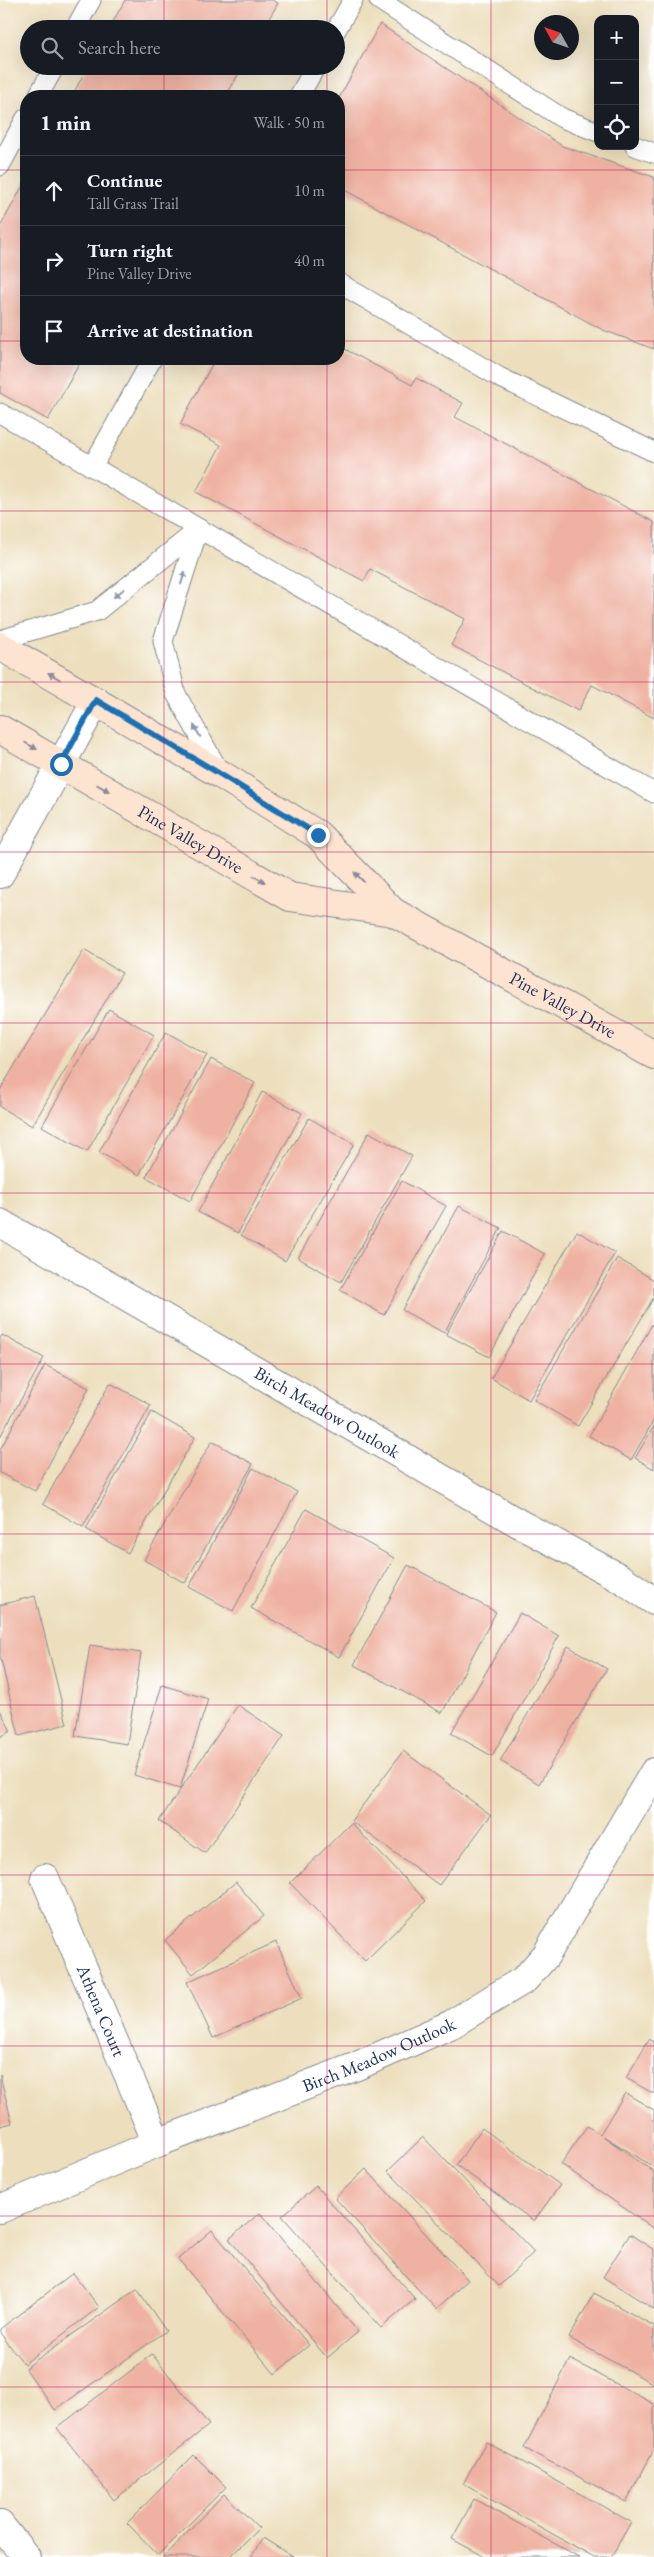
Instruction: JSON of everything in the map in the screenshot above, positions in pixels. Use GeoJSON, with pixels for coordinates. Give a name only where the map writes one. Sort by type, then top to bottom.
{"type":"FeatureCollection","features":[{"type":"Feature","properties":{"kind":"main road","name":"Pine Valley Drive"},"geometry":{"type":"LineString","coordinates":[[0,646],[96,700],[318,835],[393,912],[654,1055]]}},
{"type":"Feature","properties":{"kind":"main road","name":"Pine Valley Drive"},"geometry":{"type":"LineString","coordinates":[[0,729],[290,897],[393,912]]}},
{"type":"Feature","properties":{"kind":"street"},"geometry":{"type":"LineString","coordinates":[[0,874],[96,700]]}},
{"type":"Feature","properties":{"kind":"street","name":"Birch Meadow Outlook"},"geometry":{"type":"LineString","coordinates":[[0,1223],[520,1524],[622,1579],[654,1601]]}},
{"type":"Feature","properties":{"kind":"street","name":"Birch Meadow Outlook"},"geometry":{"type":"LineString","coordinates":[[0,2210],[157,2143],[357,2066],[452,2024],[525,1979],[546,1955],[654,1772]]}},
{"type":"Feature","properties":{"kind":"street","name":"Athena Court"},"geometry":{"type":"LineString","coordinates":[[44,1878],[157,2143]]}},
{"type":"Feature","properties":{"kind":"street"},"geometry":{"type":"LineString","coordinates":[[0,2526],[26,2557]]}},
{"type":"Feature","properties":{"kind":"lane"},"geometry":{"type":"LineString","coordinates":[[80,20],[91,0]]}},
{"type":"Feature","properties":{"kind":"lane"},"geometry":{"type":"LineString","coordinates":[[342,20],[353,0]]}},
{"type":"Feature","properties":{"kind":"lane"},"geometry":{"type":"LineString","coordinates":[[379,0],[562,118],[594,130]]}},
{"type":"Feature","properties":{"kind":"lane"},"geometry":{"type":"LineString","coordinates":[[41,90],[50,75]]}},
{"type":"Feature","properties":{"kind":"lane"},"geometry":{"type":"LineString","coordinates":[[302,90],[311,75]]}},
{"type":"Feature","properties":{"kind":"lane"},"geometry":{"type":"LineString","coordinates":[[0,166],[20,129]]}},
{"type":"Feature","properties":{"kind":"lane"},"geometry":{"type":"LineString","coordinates":[[639,147],[654,152]]}},
{"type":"Feature","properties":{"kind":"lane"},"geometry":{"type":"LineString","coordinates":[[345,287],[499,377],[654,452]]}},
{"type":"Feature","properties":{"kind":"lane"},"geometry":{"type":"LineString","coordinates":[[92,467],[149,365]]}},
{"type":"Feature","properties":{"kind":"lane"},"geometry":{"type":"LineString","coordinates":[[0,413],[198,530],[654,793]]}},
{"type":"Feature","properties":{"kind":"lane"},"geometry":{"type":"LineString","coordinates":[[0,640],[97,611],[198,530]]}},
{"type":"Feature","properties":{"kind":"lane"},"geometry":{"type":"LineString","coordinates":[[198,530],[163,642],[176,694],[220,774]]}},
{"type":"Feature","properties":{"kind":"building"},"geometry":{"type":"Polygon","coordinates":[[[125,0],[272,0],[278,3],[268,20],[114,20],[125,0]]]}},
{"type":"Feature","properties":{"kind":"building"},"geometry":{"type":"Polygon","coordinates":[[[380,24],[562,146],[654,177],[654,349],[603,330],[345,190],[345,90],[343,90],[380,24]]]}},
{"type":"Feature","properties":{"kind":"building"},"geometry":{"type":"Polygon","coordinates":[[[83,75],[238,75],[229,90],[75,90],[83,75]]]}},
{"type":"Feature","properties":{"kind":"building"},"geometry":{"type":"Polygon","coordinates":[[[20,191],[20,365],[79,365],[48,420],[0,393],[0,227],[20,191]]]}},
{"type":"Feature","properties":{"kind":"building"},"geometry":{"type":"Polygon","coordinates":[[[345,349],[412,385],[416,378],[463,403],[455,417],[654,522],[654,718],[592,685],[578,711],[451,645],[465,619],[370,569],[364,581],[196,492],[221,445],[180,424],[212,365],[345,365],[345,349]]]}},
{"type":"Feature","properties":{"kind":"building"},"geometry":{"type":"Polygon","coordinates":[[[84,950],[122,973],[32,1126],[0,1107],[0,1090],[84,950]]]}},
{"type":"Feature","properties":{"kind":"building"},"geometry":{"type":"Polygon","coordinates":[[[109,1009],[154,1035],[87,1152],[42,1126],[109,1009]]]}},
{"type":"Feature","properties":{"kind":"building"},"geometry":{"type":"Polygon","coordinates":[[[166,1032],[207,1055],[139,1175],[99,1152],[166,1032]]]}},
{"type":"Feature","properties":{"kind":"building"},"geometry":{"type":"Polygon","coordinates":[[[211,1059],[255,1083],[190,1201],[146,1177],[211,1059]]]}},
{"type":"Feature","properties":{"kind":"building"},"geometry":{"type":"Polygon","coordinates":[[[262,1092],[302,1113],[238,1233],[198,1212],[262,1092]]]}},
{"type":"Feature","properties":{"kind":"building"},"geometry":{"type":"Polygon","coordinates":[[[309,1118],[354,1144],[285,1261],[241,1235],[309,1118]]]}},
{"type":"Feature","properties":{"kind":"building"},"geometry":{"type":"Polygon","coordinates":[[[369,1132],[412,1156],[341,1282],[298,1258],[369,1132]]]}},
{"type":"Feature","properties":{"kind":"building"},"geometry":{"type":"Polygon","coordinates":[[[402,1181],[446,1206],[384,1315],[340,1290],[402,1181]]]}},
{"type":"Feature","properties":{"kind":"building"},"geometry":{"type":"Polygon","coordinates":[[[459,1206],[501,1228],[444,1333],[402,1310],[459,1206]]]}},
{"type":"Feature","properties":{"kind":"building"},"geometry":{"type":"Polygon","coordinates":[[[503,1231],[545,1254],[489,1357],[446,1334],[503,1231]]]}},
{"type":"Feature","properties":{"kind":"building"},"geometry":{"type":"Polygon","coordinates":[[[577,1231],[615,1253],[529,1400],[491,1378],[577,1231]]]}},
{"type":"Feature","properties":{"kind":"building"},"geometry":{"type":"Polygon","coordinates":[[[617,1258],[654,1280],[654,1297],[578,1426],[534,1400],[617,1258]]]}},
{"type":"Feature","properties":{"kind":"building"},"geometry":{"type":"Polygon","coordinates":[[[654,1321],[654,1420],[631,1460],[589,1436],[654,1321]]]}},
{"type":"Feature","properties":{"kind":"building"},"geometry":{"type":"Polygon","coordinates":[[[2,1335],[44,1358],[0,1437],[0,1339],[2,1335]]]}},
{"type":"Feature","properties":{"kind":"building"},"geometry":{"type":"Polygon","coordinates":[[[45,1365],[89,1388],[35,1491],[0,1473],[0,1450],[45,1365]]]}},
{"type":"Feature","properties":{"kind":"building"},"geometry":{"type":"Polygon","coordinates":[[[110,1383],[151,1405],[83,1527],[43,1504],[110,1383]]]}},
{"type":"Feature","properties":{"kind":"building"},"geometry":{"type":"Polygon","coordinates":[[[152,1412],[195,1437],[128,1553],[86,1529],[152,1412]]]}},
{"type":"Feature","properties":{"kind":"building"},"geometry":{"type":"Polygon","coordinates":[[[654,1426],[654,1469],[635,1458],[654,1426]]]}},
{"type":"Feature","properties":{"kind":"building"},"geometry":{"type":"Polygon","coordinates":[[[212,1441],[253,1464],[185,1583],[144,1560],[212,1441]]]}},
{"type":"Feature","properties":{"kind":"building"},"geometry":{"type":"Polygon","coordinates":[[[253,1468],[297,1492],[233,1611],[189,1587],[253,1468]]]}},
{"type":"Feature","properties":{"kind":"building"},"geometry":{"type":"Polygon","coordinates":[[[306,1509],[394,1558],[339,1657],[251,1608],[306,1509]]]}},
{"type":"Feature","properties":{"kind":"building"},"geometry":{"type":"Polygon","coordinates":[[[408,1565],[496,1612],[442,1713],[354,1665],[408,1565]]]}},
{"type":"Feature","properties":{"kind":"building"},"geometry":{"type":"Polygon","coordinates":[[[35,1596],[67,1724],[19,1736],[0,1656],[0,1605],[35,1596]]]}},
{"type":"Feature","properties":{"kind":"building"},"geometry":{"type":"Polygon","coordinates":[[[520,1613],[559,1636],[492,1756],[451,1733],[520,1613]]]}},
{"type":"Feature","properties":{"kind":"building"},"geometry":{"type":"Polygon","coordinates":[[[90,1645],[141,1653],[127,1744],[75,1736],[90,1645]]]}},
{"type":"Feature","properties":{"kind":"building"},"geometry":{"type":"Polygon","coordinates":[[[568,1646],[607,1669],[539,1784],[500,1761],[568,1646]]]}},
{"type":"Feature","properties":{"kind":"building"},"geometry":{"type":"Polygon","coordinates":[[[162,1685],[208,1699],[180,1789],[134,1775],[162,1685]]]}},
{"type":"Feature","properties":{"kind":"building"},"geometry":{"type":"Polygon","coordinates":[[[238,1705],[284,1736],[205,1853],[159,1821],[238,1705]]]}},
{"type":"Feature","properties":{"kind":"building"},"geometry":{"type":"Polygon","coordinates":[[[0,1710],[11,1731],[0,1737],[0,1710]]]}},
{"type":"Feature","properties":{"kind":"building"},"geometry":{"type":"Polygon","coordinates":[[[403,1751],[491,1815],[439,1885],[351,1821],[403,1751]]]}},
{"type":"Feature","properties":{"kind":"building"},"geometry":{"type":"Polygon","coordinates":[[[351,1823],[426,1901],[365,1961],[290,1883],[351,1823]]]}},
{"type":"Feature","properties":{"kind":"building"},"geometry":{"type":"Polygon","coordinates":[[[236,1882],[264,1916],[193,1974],[165,1940],[236,1882]]]}},
{"type":"Feature","properties":{"kind":"building"},"geometry":{"type":"Polygon","coordinates":[[[276,1942],[302,1998],[213,2038],[187,1982],[276,1942]]]}},
{"type":"Feature","properties":{"kind":"building"},"geometry":{"type":"Polygon","coordinates":[[[649,2039],[654,2042],[654,2094],[626,2078],[649,2039]]]}},
{"type":"Feature","properties":{"kind":"building"},"geometry":{"type":"Polygon","coordinates":[[[0,2075],[12,2123],[0,2126],[0,2075]]]}},
{"type":"Feature","properties":{"kind":"building"},"geometry":{"type":"Polygon","coordinates":[[[625,2093],[654,2110],[654,2167],[603,2136],[654,2172],[654,2229],[561,2164],[587,2126],[600,2134],[625,2093]]]}},
{"type":"Feature","properties":{"kind":"building"},"geometry":{"type":"Polygon","coordinates":[[[482,2128],[560,2185],[534,2221],[456,2165],[482,2128]]]}},
{"type":"Feature","properties":{"kind":"building"},"geometry":{"type":"Polygon","coordinates":[[[423,2137],[534,2252],[499,2286],[388,2171],[423,2137]]]}},
{"type":"Feature","properties":{"kind":"building"},"geometry":{"type":"Polygon","coordinates":[[[366,2169],[468,2280],[436,2309],[335,2198],[366,2169]]]}},
{"type":"Feature","properties":{"kind":"building"},"geometry":{"type":"Polygon","coordinates":[[[316,2186],[415,2299],[381,2328],[282,2216],[316,2186]]]}},
{"type":"Feature","properties":{"kind":"building"},"geometry":{"type":"Polygon","coordinates":[[[260,2213],[358,2332],[327,2358],[229,2239],[260,2213]]]}},
{"type":"Feature","properties":{"kind":"building"},"geometry":{"type":"Polygon","coordinates":[[[212,2230],[309,2345],[275,2374],[178,2259],[212,2230]]]}},
{"type":"Feature","properties":{"kind":"building"},"geometry":{"type":"Polygon","coordinates":[[[630,2234],[654,2250],[654,2309],[603,2277],[630,2234]]]}},
{"type":"Feature","properties":{"kind":"building"},"geometry":{"type":"Polygon","coordinates":[[[73,2273],[99,2307],[24,2364],[0,2333],[0,2329],[73,2273]]]}},
{"type":"Feature","properties":{"kind":"building"},"geometry":{"type":"Polygon","coordinates":[[[137,2289],[166,2331],[55,2410],[25,2368],[137,2289]]]}},
{"type":"Feature","properties":{"kind":"building"},"geometry":{"type":"Polygon","coordinates":[[[594,2293],[654,2326],[654,2384],[569,2338],[594,2293]]]}},
{"type":"Feature","properties":{"kind":"building"},"geometry":{"type":"Polygon","coordinates":[[[152,2354],[209,2425],[114,2500],[57,2428],[152,2354]]]}},
{"type":"Feature","properties":{"kind":"building"},"geometry":{"type":"Polygon","coordinates":[[[570,2359],[654,2404],[654,2450],[626,2502],[524,2448],[570,2359]]]}},
{"type":"Feature","properties":{"kind":"building"},"geometry":{"type":"Polygon","coordinates":[[[486,2442],[631,2522],[611,2557],[594,2557],[463,2484],[486,2442]]]}},
{"type":"Feature","properties":{"kind":"building"},"geometry":{"type":"Polygon","coordinates":[[[194,2455],[226,2487],[158,2555],[127,2523],[194,2455]]]}},
{"type":"Feature","properties":{"kind":"building"},"geometry":{"type":"Polygon","coordinates":[[[224,2494],[259,2528],[230,2557],[163,2557],[224,2494]]]}},
{"type":"Feature","properties":{"kind":"building"},"geometry":{"type":"Polygon","coordinates":[[[474,2499],[579,2557],[485,2557],[452,2539],[474,2499]]]}},
{"type":"Feature","properties":{"kind":"building"},"geometry":{"type":"Polygon","coordinates":[[[263,2538],[293,2557],[251,2557],[263,2538]]]}},
{"type":"Feature","properties":{"kind":"route"},"geometry":{"type":"LineString","coordinates":[[61,764],[96,700],[318,835]]}}]}
